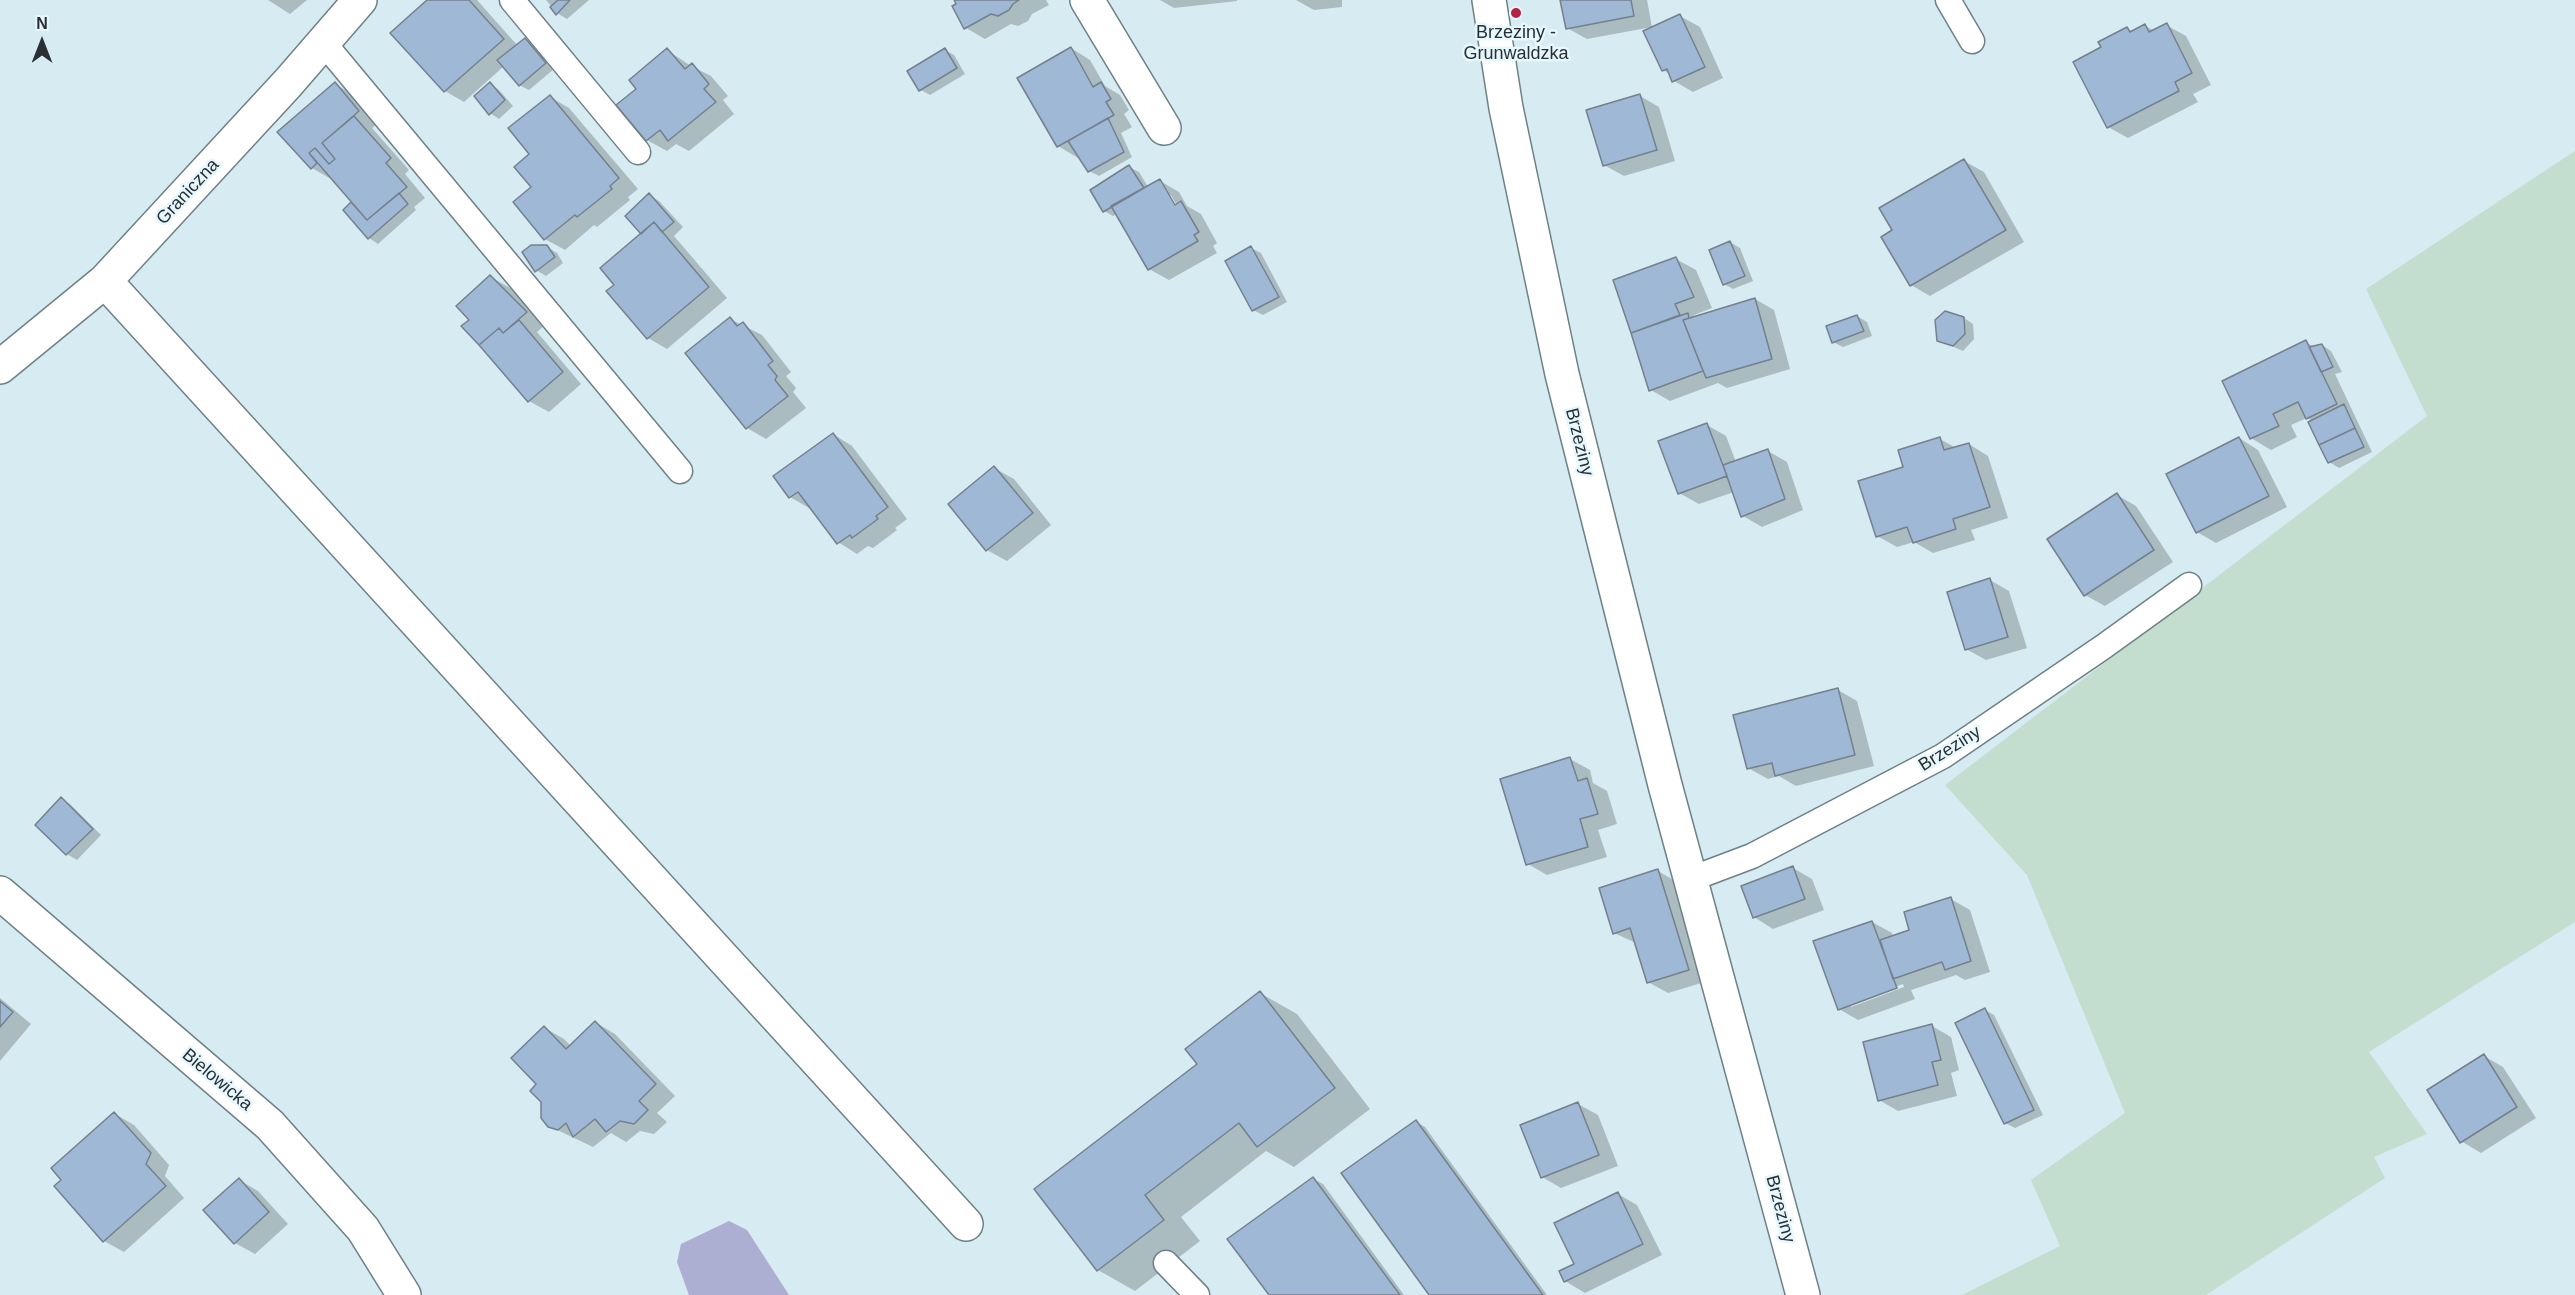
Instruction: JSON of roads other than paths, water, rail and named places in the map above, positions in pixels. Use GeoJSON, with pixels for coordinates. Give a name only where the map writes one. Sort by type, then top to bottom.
{"type":"FeatureCollection","features":[{"type":"Feature","properties":{"kind":"street","name":"Graniczna"},"geometry":{"type":"LineString","coordinates":[[0,367],[105,281],[360,0]]}},
{"type":"Feature","properties":{"kind":"street"},"geometry":{"type":"LineString","coordinates":[[1087,0],[1164,128]]}},
{"type":"Feature","properties":{"kind":"street","name":"Brzeziny"},"geometry":{"type":"LineString","coordinates":[[1489,0],[1506,108],[1562,374],[1691,879],[1803,1295]]}},
{"type":"Feature","properties":{"kind":"street"},"geometry":{"type":"LineString","coordinates":[[105,281],[966,1224]]}},
{"type":"Feature","properties":{"kind":"street","name":"Bielowicka"},"geometry":{"type":"LineString","coordinates":[[0,893],[270,1125],[363,1229],[404,1295]]}},
{"type":"Feature","properties":{"kind":"lane"},"geometry":{"type":"LineString","coordinates":[[512,0],[638,152]]}},
{"type":"Feature","properties":{"kind":"lane"},"geometry":{"type":"LineString","coordinates":[[1948,0],[1972,41]]}},
{"type":"Feature","properties":{"kind":"lane"},"geometry":{"type":"LineString","coordinates":[[323,42],[680,471]]}},
{"type":"Feature","properties":{"kind":"lane","name":"Brzeziny"},"geometry":{"type":"LineString","coordinates":[[1691,879],[1752,856],[1943,756],[2103,647],[2189,585]]}},
{"type":"Feature","properties":{"kind":"lane"},"geometry":{"type":"LineString","coordinates":[[1166,1263],[1197,1295]]}},
{"type":"Feature","properties":{"kind":"water"},"geometry":{"type":"Polygon","coordinates":[[[729,1221],[747,1230],[789,1295],[689,1295],[677,1262],[681,1244],[729,1221]]]}},
{"type":"Feature","properties":{"kind":"place","name":"Brzeziny - Grunwaldzka"},"geometry":{"type":"Point","coordinates":[1516,13]}}]}
